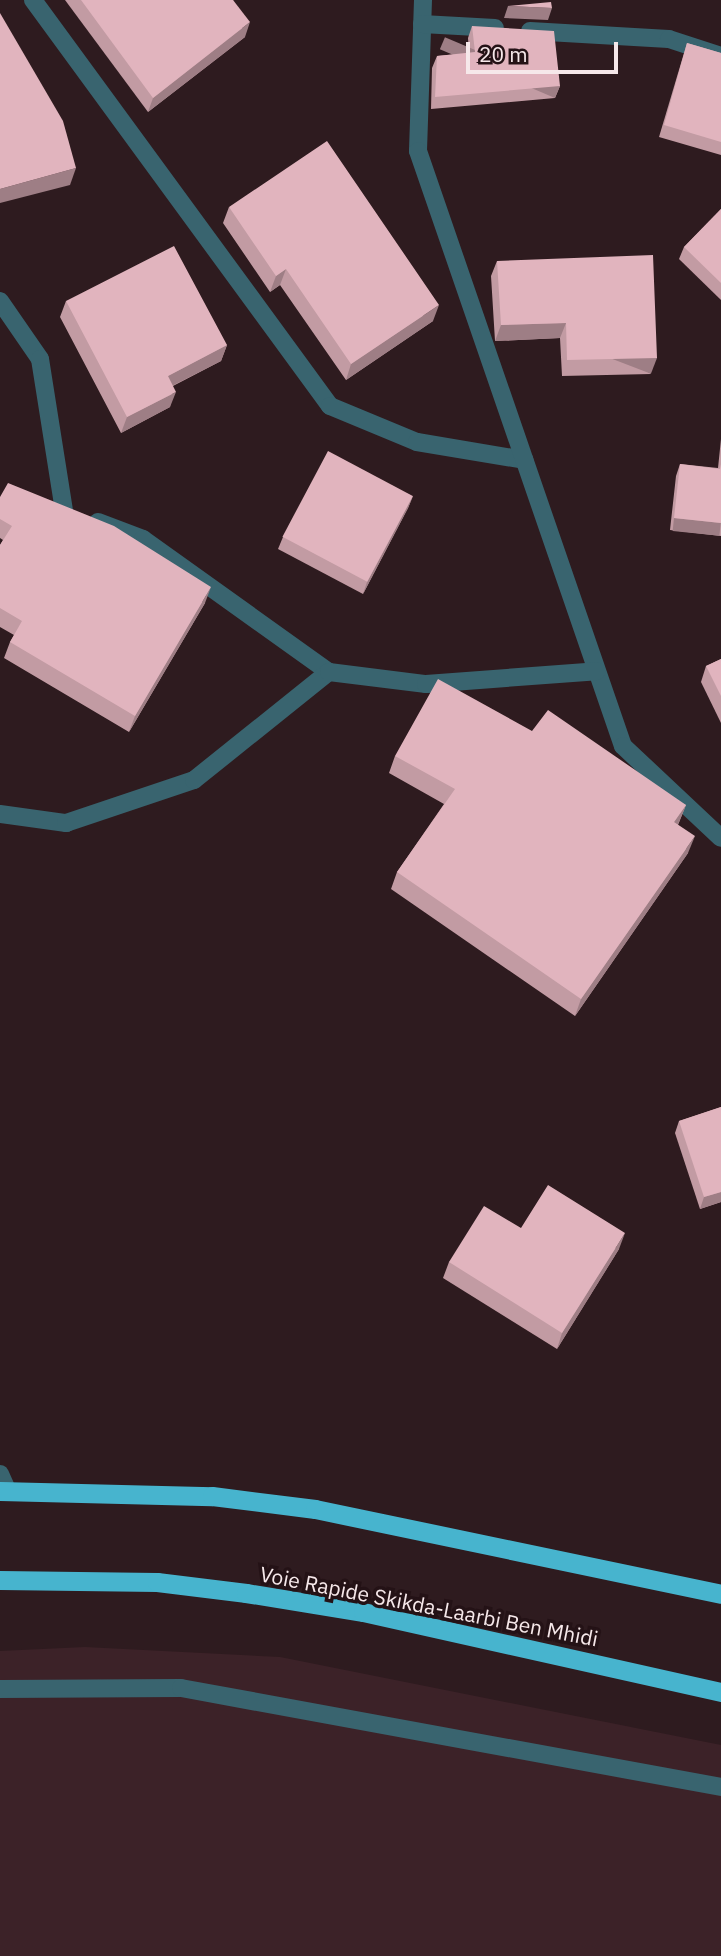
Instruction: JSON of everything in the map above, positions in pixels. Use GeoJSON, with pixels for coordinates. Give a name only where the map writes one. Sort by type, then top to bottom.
{"type":"FeatureCollection","features":[{"type":"Feature","properties":{"kind":"highway"},"geometry":{"type":"LineString","coordinates":[[2,1485],[212,1496],[316,1509],[721,1594]]}},
{"type":"Feature","properties":{"kind":"highway","name":"Voie Rapide Skikda-Laarbi Ben Mhidi"},"geometry":{"type":"LineString","coordinates":[[0,1580],[157,1583],[272,1597],[721,1692]]}},
{"type":"Feature","properties":{"kind":"street"},"geometry":{"type":"LineString","coordinates":[[33,0],[330,406],[417,442],[524,460]]}},
{"type":"Feature","properties":{"kind":"street"},"geometry":{"type":"LineString","coordinates":[[423,0],[418,150],[623,746],[721,838]]}},
{"type":"Feature","properties":{"kind":"street"},"geometry":{"type":"LineString","coordinates":[[422,24],[668,39],[721,56]]}},
{"type":"Feature","properties":{"kind":"street"},"geometry":{"type":"LineString","coordinates":[[0,301],[40,359],[64,510]]}},
{"type":"Feature","properties":{"kind":"street"},"geometry":{"type":"LineString","coordinates":[[38,500],[143,539],[329,672],[426,684],[597,671]]}},
{"type":"Feature","properties":{"kind":"street"},"geometry":{"type":"LineString","coordinates":[[0,814],[66,823],[194,780],[329,672]]}},
{"type":"Feature","properties":{"kind":"street"},"geometry":{"type":"LineString","coordinates":[[0,1689],[181,1688],[721,1787]]}},
{"type":"Feature","properties":{"kind":"shaded area"},"geometry":{"type":"Polygon","coordinates":[[[85,1647],[280,1657],[721,1745],[721,1956],[0,1956],[0,1651],[85,1647]]]}},
{"type":"Feature","properties":{"kind":"building"},"geometry":{"type":"Polygon","coordinates":[[[81,0],[233,0],[250,22],[153,98],[81,0]]]}},
{"type":"Feature","properties":{"kind":"building"},"geometry":{"type":"Polygon","coordinates":[[[551,2],[552,8],[508,6],[551,2]]]}},
{"type":"Feature","properties":{"kind":"building"},"geometry":{"type":"Polygon","coordinates":[[[0,13],[63,121],[76,168],[0,189],[0,13]]]}},
{"type":"Feature","properties":{"kind":"building"},"geometry":{"type":"Polygon","coordinates":[[[472,26],[554,31],[560,86],[435,97],[437,56],[475,52],[472,26]]]}},
{"type":"Feature","properties":{"kind":"building"},"geometry":{"type":"Polygon","coordinates":[[[687,43],[721,53],[721,142],[664,125],[687,43]]]}},
{"type":"Feature","properties":{"kind":"building"},"geometry":{"type":"Polygon","coordinates":[[[327,141],[439,305],[351,364],[286,269],[276,276],[229,207],[327,141]]]}},
{"type":"Feature","properties":{"kind":"building"},"geometry":{"type":"Polygon","coordinates":[[[721,209],[721,283],[684,247],[721,209]]]}},
{"type":"Feature","properties":{"kind":"building"},"geometry":{"type":"Polygon","coordinates":[[[174,246],[227,345],[168,376],[176,392],[127,417],[66,301],[174,246]]]}},
{"type":"Feature","properties":{"kind":"building"},"geometry":{"type":"Polygon","coordinates":[[[653,255],[657,358],[567,360],[566,323],[501,325],[497,261],[653,255]]]}},
{"type":"Feature","properties":{"kind":"building"},"geometry":{"type":"Polygon","coordinates":[[[328,451],[413,496],[367,582],[282,537],[328,451]]]}},
{"type":"Feature","properties":{"kind":"building"},"geometry":{"type":"Polygon","coordinates":[[[680,464],[720,469],[721,464],[721,523],[674,518],[680,464]]]}},
{"type":"Feature","properties":{"kind":"building"},"geometry":{"type":"Polygon","coordinates":[[[8,483],[114,526],[211,587],[135,716],[10,642],[22,621],[0,608],[0,545],[12,526],[0,519],[0,497],[8,483]]]}},
{"type":"Feature","properties":{"kind":"building"},"geometry":{"type":"Polygon","coordinates":[[[721,659],[721,696],[706,666],[721,659]]]}},
{"type":"Feature","properties":{"kind":"building"},"geometry":{"type":"Polygon","coordinates":[[[438,679],[532,731],[548,710],[686,805],[674,822],[695,836],[581,999],[397,872],[455,789],[395,756],[438,679]]]}},
{"type":"Feature","properties":{"kind":"building"},"geometry":{"type":"Polygon","coordinates":[[[721,1107],[721,1192],[704,1197],[679,1121],[721,1107]]]}},
{"type":"Feature","properties":{"kind":"building"},"geometry":{"type":"Polygon","coordinates":[[[548,1185],[625,1233],[562,1333],[449,1262],[484,1206],[521,1228],[548,1185]]]}}]}
